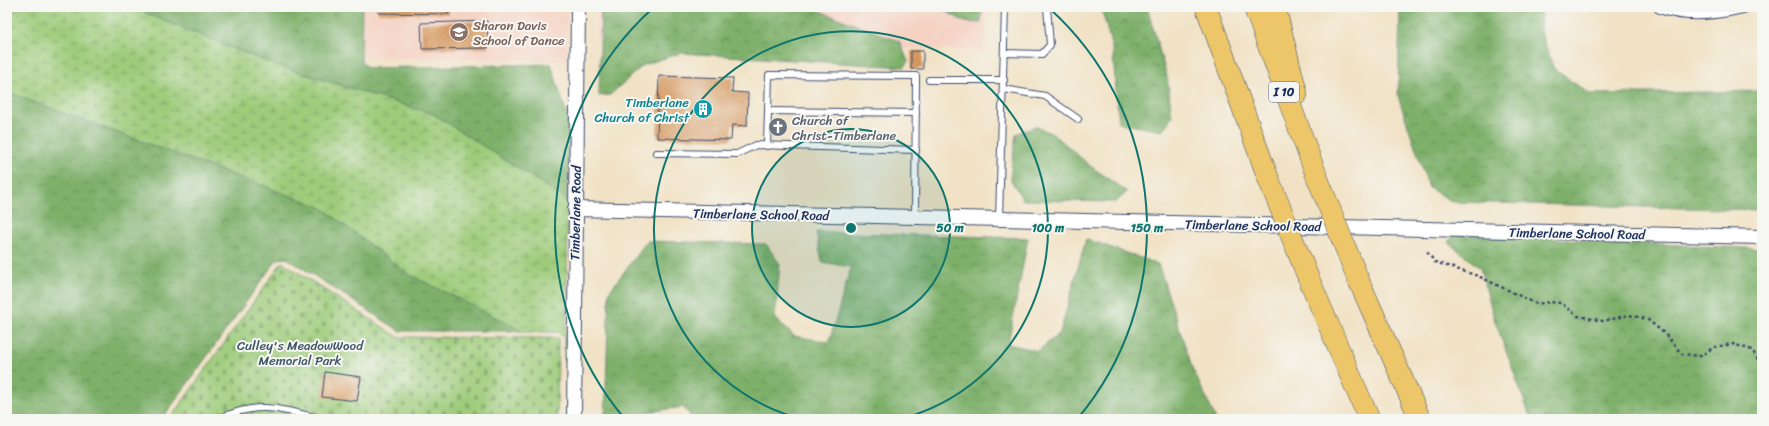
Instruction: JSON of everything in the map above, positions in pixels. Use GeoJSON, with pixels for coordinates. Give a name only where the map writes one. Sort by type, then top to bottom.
{"type":"FeatureCollection","features":[{"type":"Feature","properties":{"kind":"highway"},"geometry":{"type":"LineString","coordinates":[[1199,7],[1233,84]]}},
{"type":"Feature","properties":{"kind":"highway"},"geometry":{"type":"LineString","coordinates":[[1206,7],[1267,175],[1308,278],[1370,419]]}},
{"type":"Feature","properties":{"kind":"highway","name":"I 10"},"geometry":{"type":"LineString","coordinates":[[1254,7],[1317,177],[1358,279],[1420,419]]}},
{"type":"Feature","properties":{"kind":"highway"},"geometry":{"type":"LineString","coordinates":[[1275,7],[1317,177]]}},
{"type":"Feature","properties":{"kind":"street","name":"Timberlane Road"},"geometry":{"type":"LineString","coordinates":[[574,419],[578,7]]}},
{"type":"Feature","properties":{"kind":"street"},"geometry":{"type":"LineString","coordinates":[[1660,7],[1681,12],[1705,12],[1743,7]]}},
{"type":"Feature","properties":{"kind":"street","name":"Timberlane School Road"},"geometry":{"type":"LineString","coordinates":[[575,209],[1762,237]]}},
{"type":"Feature","properties":{"kind":"lane"},"geometry":{"type":"LineString","coordinates":[[1000,219],[1005,7]]}},
{"type":"Feature","properties":{"kind":"lane"},"geometry":{"type":"LineString","coordinates":[[1005,53],[1042,54],[1050,45],[1047,7]]}},
{"type":"Feature","properties":{"kind":"lane"},"geometry":{"type":"LineString","coordinates":[[767,146],[769,74],[916,76],[915,217]]}},
{"type":"Feature","properties":{"kind":"lane"},"geometry":{"type":"LineString","coordinates":[[929,80],[1004,80]]}},
{"type":"Feature","properties":{"kind":"lane"},"geometry":{"type":"LineString","coordinates":[[1004,89],[1045,96],[1078,119]]}},
{"type":"Feature","properties":{"kind":"lane"},"geometry":{"type":"LineString","coordinates":[[768,110],[916,112]]}},
{"type":"Feature","properties":{"kind":"lane"},"geometry":{"type":"LineString","coordinates":[[656,153],[737,154],[756,145],[916,150]]}},
{"type":"Feature","properties":{"kind":"lane"},"geometry":{"type":"LineString","coordinates":[[218,419],[247,408],[264,407],[322,419]]}},
{"type":"Feature","properties":{"kind":"path"},"geometry":{"type":"LineString","coordinates":[[1427,252],[1435,262],[1478,276],[1536,304],[1550,302],[1561,303],[1578,316],[1603,321],[1629,315],[1647,319],[1665,334],[1682,354],[1701,356],[1714,347],[1733,344],[1752,350],[1762,366]]}},
{"type":"Feature","properties":{"kind":"shaded area"},"geometry":{"type":"Polygon","coordinates":[[[361,7],[567,7],[567,61],[361,57],[361,7]]]}},
{"type":"Feature","properties":{"kind":"shaded area"},"geometry":{"type":"Polygon","coordinates":[[[597,7],[986,7],[986,51],[596,40],[597,7]]]}},
{"type":"Feature","properties":{"kind":"green space"},"geometry":{"type":"Polygon","coordinates":[[[7,7],[139,7],[145,13],[269,63],[433,114],[568,200],[566,361],[564,360],[564,338],[558,332],[522,332],[510,324],[408,274],[321,207],[7,92],[7,7]]]}},
{"type":"Feature","properties":{"kind":"green space"},"geometry":{"type":"Polygon","coordinates":[[[139,7],[362,7],[361,62],[368,68],[551,64],[569,122],[568,200],[433,114],[269,63],[145,13],[139,7]]]}},
{"type":"Feature","properties":{"kind":"green space"},"geometry":{"type":"Polygon","coordinates":[[[601,7],[813,7],[827,14],[899,41],[908,61],[905,67],[681,53],[643,65],[610,95],[599,96],[601,7]]]}},
{"type":"Feature","properties":{"kind":"green space"},"geometry":{"type":"Polygon","coordinates":[[[938,7],[982,7],[981,23],[965,22],[938,7]]]}},
{"type":"Feature","properties":{"kind":"green space"},"geometry":{"type":"Polygon","coordinates":[[[1101,7],[1147,7],[1167,77],[1172,117],[1162,131],[1119,123],[1112,47],[1101,7]]]}},
{"type":"Feature","properties":{"kind":"green space"},"geometry":{"type":"Polygon","coordinates":[[[1400,7],[1541,7],[1540,31],[1554,69],[1590,94],[1762,91],[1762,210],[1453,202],[1429,188],[1398,96],[1400,7]]]}},
{"type":"Feature","properties":{"kind":"green space"},"geometry":{"type":"Polygon","coordinates":[[[7,92],[321,207],[408,274],[510,324],[521,331],[400,331],[287,258],[277,259],[162,419],[7,419],[7,92]]]}},
{"type":"Feature","properties":{"kind":"green space"},"geometry":{"type":"Polygon","coordinates":[[[1035,126],[1055,135],[1089,165],[1127,192],[1116,202],[1023,200],[1010,178],[1016,134],[1035,126]]]}},
{"type":"Feature","properties":{"kind":"green space"},"geometry":{"type":"Polygon","coordinates":[[[816,232],[1028,238],[1008,344],[1038,351],[1060,333],[1086,239],[1158,264],[1193,370],[1216,419],[693,419],[683,407],[605,418],[609,292],[647,241],[766,244],[780,264],[775,318],[794,336],[829,342],[851,267],[822,262],[816,232]]]}},
{"type":"Feature","properties":{"kind":"green space"},"geometry":{"type":"Polygon","coordinates":[[[1455,234],[1762,249],[1762,419],[1531,419],[1495,321],[1480,268],[1448,242],[1455,234]]]}},
{"type":"Feature","properties":{"kind":"green space","name":"Culley's MeadowWood Memorial Park"},"geometry":{"type":"Polygon","coordinates":[[[282,262],[398,337],[558,338],[557,419],[170,419],[282,262]]]}},
{"type":"Feature","properties":{"kind":"building"},"geometry":{"type":"Polygon","coordinates":[[[378,7],[449,7],[449,14],[378,13],[378,7]]]}},
{"type":"Feature","properties":{"kind":"building"},"geometry":{"type":"Polygon","coordinates":[[[487,21],[488,48],[422,49],[421,23],[487,21]]]}},
{"type":"Feature","properties":{"kind":"building"},"geometry":{"type":"Polygon","coordinates":[[[911,51],[923,51],[923,69],[911,69],[911,51]]]}},
{"type":"Feature","properties":{"kind":"building","name":"Timberlane Church of Christ"},"geometry":{"type":"Polygon","coordinates":[[[659,76],[733,78],[732,92],[748,93],[747,126],[732,125],[731,140],[657,138],[659,76]]]}},
{"type":"Feature","properties":{"kind":"building"},"geometry":{"type":"Polygon","coordinates":[[[325,372],[361,377],[357,401],[322,397],[325,372]]]}},
{"type":"Feature","properties":{"kind":"place","name":"Sharon Davis School of Dance"},"geometry":{"type":"Point","coordinates":[459,32]}},
{"type":"Feature","properties":{"kind":"place","name":"Timberlane Church of Christ"},"geometry":{"type":"Point","coordinates":[703,109]}},
{"type":"Feature","properties":{"kind":"place","name":"Church of Christ-Timberlane"},"geometry":{"type":"Point","coordinates":[778,127]}}]}
